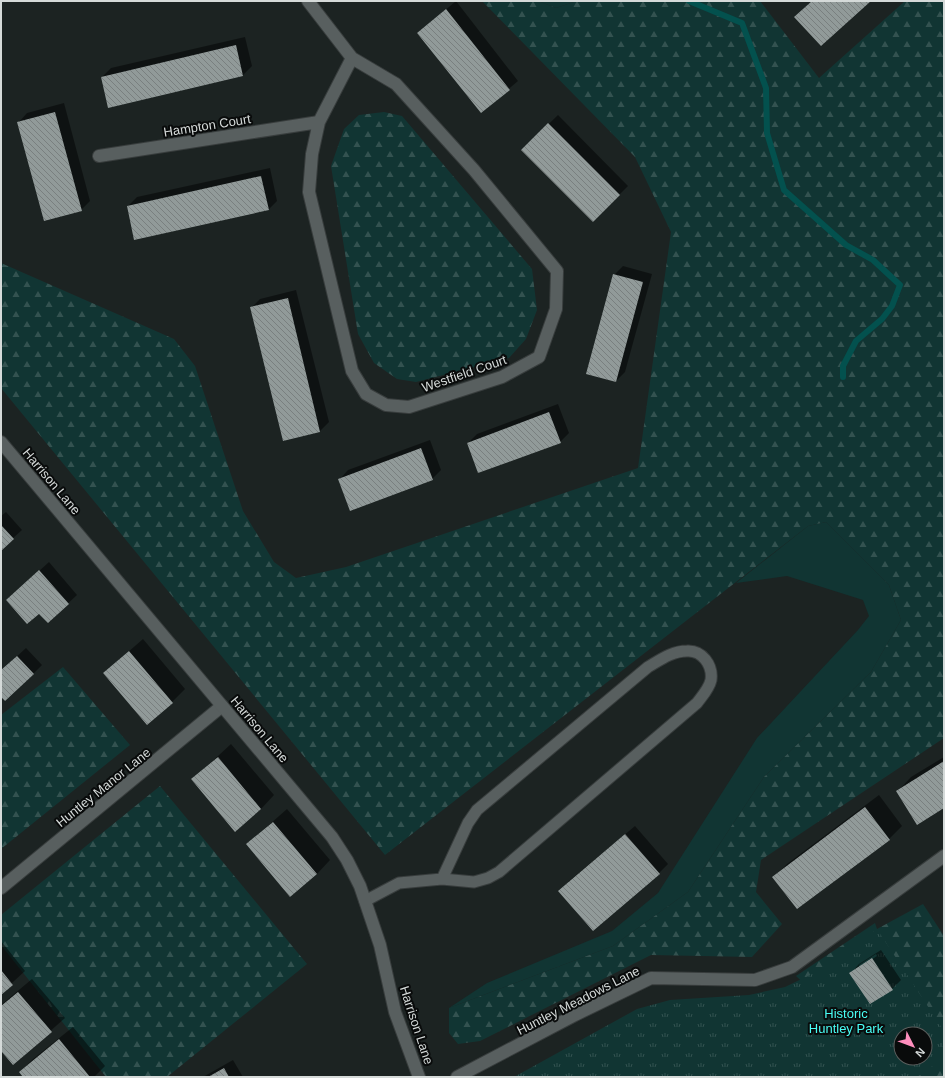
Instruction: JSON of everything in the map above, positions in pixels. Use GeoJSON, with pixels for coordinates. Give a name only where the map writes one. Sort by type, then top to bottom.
{"type":"FeatureCollection","features":[{"type":"Feature","properties":{"kind":"street","name":"Westfield Court"},"geometry":{"type":"LineString","coordinates":[[308,1],[352,58],[396,84],[474,170],[557,271],[556,309],[539,357],[502,377],[409,407],[386,405],[366,394],[352,371],[309,192],[312,154],[319,122],[352,58]]}},
{"type":"Feature","properties":{"kind":"street","name":"Hampton Court"},"geometry":{"type":"LineString","coordinates":[[99,156],[319,122]]}},
{"type":"Feature","properties":{"kind":"street","name":"Harrison Lane"},"geometry":{"type":"LineString","coordinates":[[1,442],[332,837],[348,860],[365,901],[380,944],[395,1012],[419,1077]]}},
{"type":"Feature","properties":{"kind":"street","name":"Huntley Manor Lane"},"geometry":{"type":"LineString","coordinates":[[1,888],[222,706]]}},
{"type":"Feature","properties":{"kind":"street","name":"Huntley Meadows Lane"},"geometry":{"type":"LineString","coordinates":[[457,1077],[575,1015],[651,978],[755,980],[792,966],[944,856]]}},
{"type":"Feature","properties":{"kind":"lane"},"geometry":{"type":"LineString","coordinates":[[365,901],[399,883],[442,879],[474,882],[488,878],[499,872],[697,703],[706,692],[711,680],[707,660],[698,653],[688,651],[674,653],[662,658],[642,672],[477,810],[468,823],[442,879]]}},
{"type":"Feature","properties":{"kind":"green space"},"geometry":{"type":"Polygon","coordinates":[[[482,1],[538,1],[556,8],[577,1],[760,1],[819,78],[905,1],[944,1],[944,738],[761,860],[756,892],[782,924],[752,957],[651,955],[480,1041],[458,1044],[449,1033],[449,1008],[613,946],[688,892],[764,777],[871,672],[901,620],[889,585],[826,522],[808,526],[385,855],[1,388],[1,263],[174,339],[195,366],[243,511],[274,562],[296,578],[346,567],[638,468],[671,232],[635,157],[482,1]]]}},
{"type":"Feature","properties":{"kind":"green space"},"geometry":{"type":"Polygon","coordinates":[[[538,1],[577,1],[556,8],[538,1]]]}},
{"type":"Feature","properties":{"kind":"green space"},"geometry":{"type":"Polygon","coordinates":[[[384,112],[402,116],[532,269],[537,310],[526,339],[509,358],[416,382],[397,379],[374,363],[358,334],[331,166],[344,129],[359,115],[384,112]]]}},
{"type":"Feature","properties":{"kind":"green space"},"geometry":{"type":"Polygon","coordinates":[[[826,522],[889,585],[901,620],[871,672],[764,777],[688,892],[613,946],[449,1008],[487,983],[612,931],[658,893],[757,738],[858,630],[869,616],[863,600],[787,576],[736,583],[808,526],[826,522]]]}},
{"type":"Feature","properties":{"kind":"green space"},"geometry":{"type":"Polygon","coordinates":[[[63,667],[130,745],[1,849],[1,715],[63,667]]]}},
{"type":"Feature","properties":{"kind":"green space"},"geometry":{"type":"Polygon","coordinates":[[[160,786],[307,964],[167,1077],[106,1077],[1,945],[1,915],[160,786]]]}},
{"type":"Feature","properties":{"kind":"green space"},"geometry":{"type":"Polygon","coordinates":[[[923,904],[944,936],[944,1077],[843,1077],[808,987],[796,976],[875,923],[877,929],[923,904]]]}},
{"type":"Feature","properties":{"kind":"green space","name":"Historic Huntley Park"},"geometry":{"type":"Polygon","coordinates":[[[877,929],[944,1031],[944,1058],[933,1066],[933,1026],[893,1026],[893,1066],[933,1066],[917,1077],[514,1077],[637,1009],[670,1000],[749,995],[785,987],[818,971],[877,929]]]}},
{"type":"Feature","properties":{"kind":"building"},"geometry":{"type":"Polygon","coordinates":[[[812,1],[871,1],[821,46],[794,17],[812,1]]]}},
{"type":"Feature","properties":{"kind":"building"},"geometry":{"type":"Polygon","coordinates":[[[446,9],[510,90],[481,113],[417,33],[446,9]]]}},
{"type":"Feature","properties":{"kind":"building"},"geometry":{"type":"Polygon","coordinates":[[[236,45],[243,76],[108,108],[101,77],[236,45]]]}},
{"type":"Feature","properties":{"kind":"building"},"geometry":{"type":"Polygon","coordinates":[[[55,112],[82,211],[44,221],[17,122],[55,112]]]}},
{"type":"Feature","properties":{"kind":"building"},"geometry":{"type":"Polygon","coordinates":[[[548,123],[620,195],[593,222],[521,150],[548,123]]]}},
{"type":"Feature","properties":{"kind":"building"},"geometry":{"type":"Polygon","coordinates":[[[261,176],[269,210],[134,240],[127,206],[261,176]]]}},
{"type":"Feature","properties":{"kind":"building"},"geometry":{"type":"Polygon","coordinates":[[[613,274],[643,282],[616,382],[586,374],[613,274]]]}},
{"type":"Feature","properties":{"kind":"building"},"geometry":{"type":"Polygon","coordinates":[[[288,298],[320,432],[283,441],[250,307],[288,298]]]}},
{"type":"Feature","properties":{"kind":"building"},"geometry":{"type":"Polygon","coordinates":[[[549,412],[561,443],[478,473],[467,443],[549,412]]]}},
{"type":"Feature","properties":{"kind":"building"},"geometry":{"type":"Polygon","coordinates":[[[421,448],[433,480],[350,511],[338,479],[421,448]]]}},
{"type":"Feature","properties":{"kind":"building"},"geometry":{"type":"Polygon","coordinates":[[[1,525],[14,539],[1,551],[1,525]]]}},
{"type":"Feature","properties":{"kind":"building"},"geometry":{"type":"Polygon","coordinates":[[[39,570],[69,604],[48,623],[39,614],[27,624],[6,600],[39,570]]]}},
{"type":"Feature","properties":{"kind":"building"},"geometry":{"type":"Polygon","coordinates":[[[129,651],[173,703],[147,725],[103,673],[129,651]]]}},
{"type":"Feature","properties":{"kind":"building"},"geometry":{"type":"Polygon","coordinates":[[[17,656],[34,674],[5,701],[1,697],[1,670],[17,656]]]}},
{"type":"Feature","properties":{"kind":"building"},"geometry":{"type":"Polygon","coordinates":[[[218,757],[261,809],[235,832],[191,779],[218,757]]]}},
{"type":"Feature","properties":{"kind":"building"},"geometry":{"type":"Polygon","coordinates":[[[944,761],[944,808],[917,825],[896,791],[944,761]]]}},
{"type":"Feature","properties":{"kind":"building"},"geometry":{"type":"Polygon","coordinates":[[[865,807],[890,840],[797,909],[772,877],[865,807]]]}},
{"type":"Feature","properties":{"kind":"building"},"geometry":{"type":"Polygon","coordinates":[[[273,822],[317,874],[290,897],[246,844],[273,822]]]}},
{"type":"Feature","properties":{"kind":"building"},"geometry":{"type":"Polygon","coordinates":[[[625,834],[660,874],[593,931],[558,891],[625,834]]]}},
{"type":"Feature","properties":{"kind":"building"},"geometry":{"type":"Polygon","coordinates":[[[872,958],[893,990],[870,1004],[849,973],[872,958]]]}},
{"type":"Feature","properties":{"kind":"building"},"geometry":{"type":"Polygon","coordinates":[[[1,970],[13,985],[1,995],[1,970]]]}},
{"type":"Feature","properties":{"kind":"building"},"geometry":{"type":"Polygon","coordinates":[[[18,992],[52,1032],[13,1065],[1,1051],[1,1006],[18,992]]]}},
{"type":"Feature","properties":{"kind":"building"},"geometry":{"type":"Polygon","coordinates":[[[59,1039],[90,1077],[23,1077],[19,1072],[59,1039]]]}},
{"type":"Feature","properties":{"kind":"building"},"geometry":{"type":"Polygon","coordinates":[[[224,1068],[229,1077],[208,1077],[224,1068]]]}},
{"type":"Feature","properties":{"kind":"waterway"},"geometry":{"type":"LineString","coordinates":[[689,1],[742,23],[766,88],[767,133],[784,190],[846,245],[873,260],[900,285],[892,306],[882,319],[856,341],[843,366],[843,377]]}}]}
